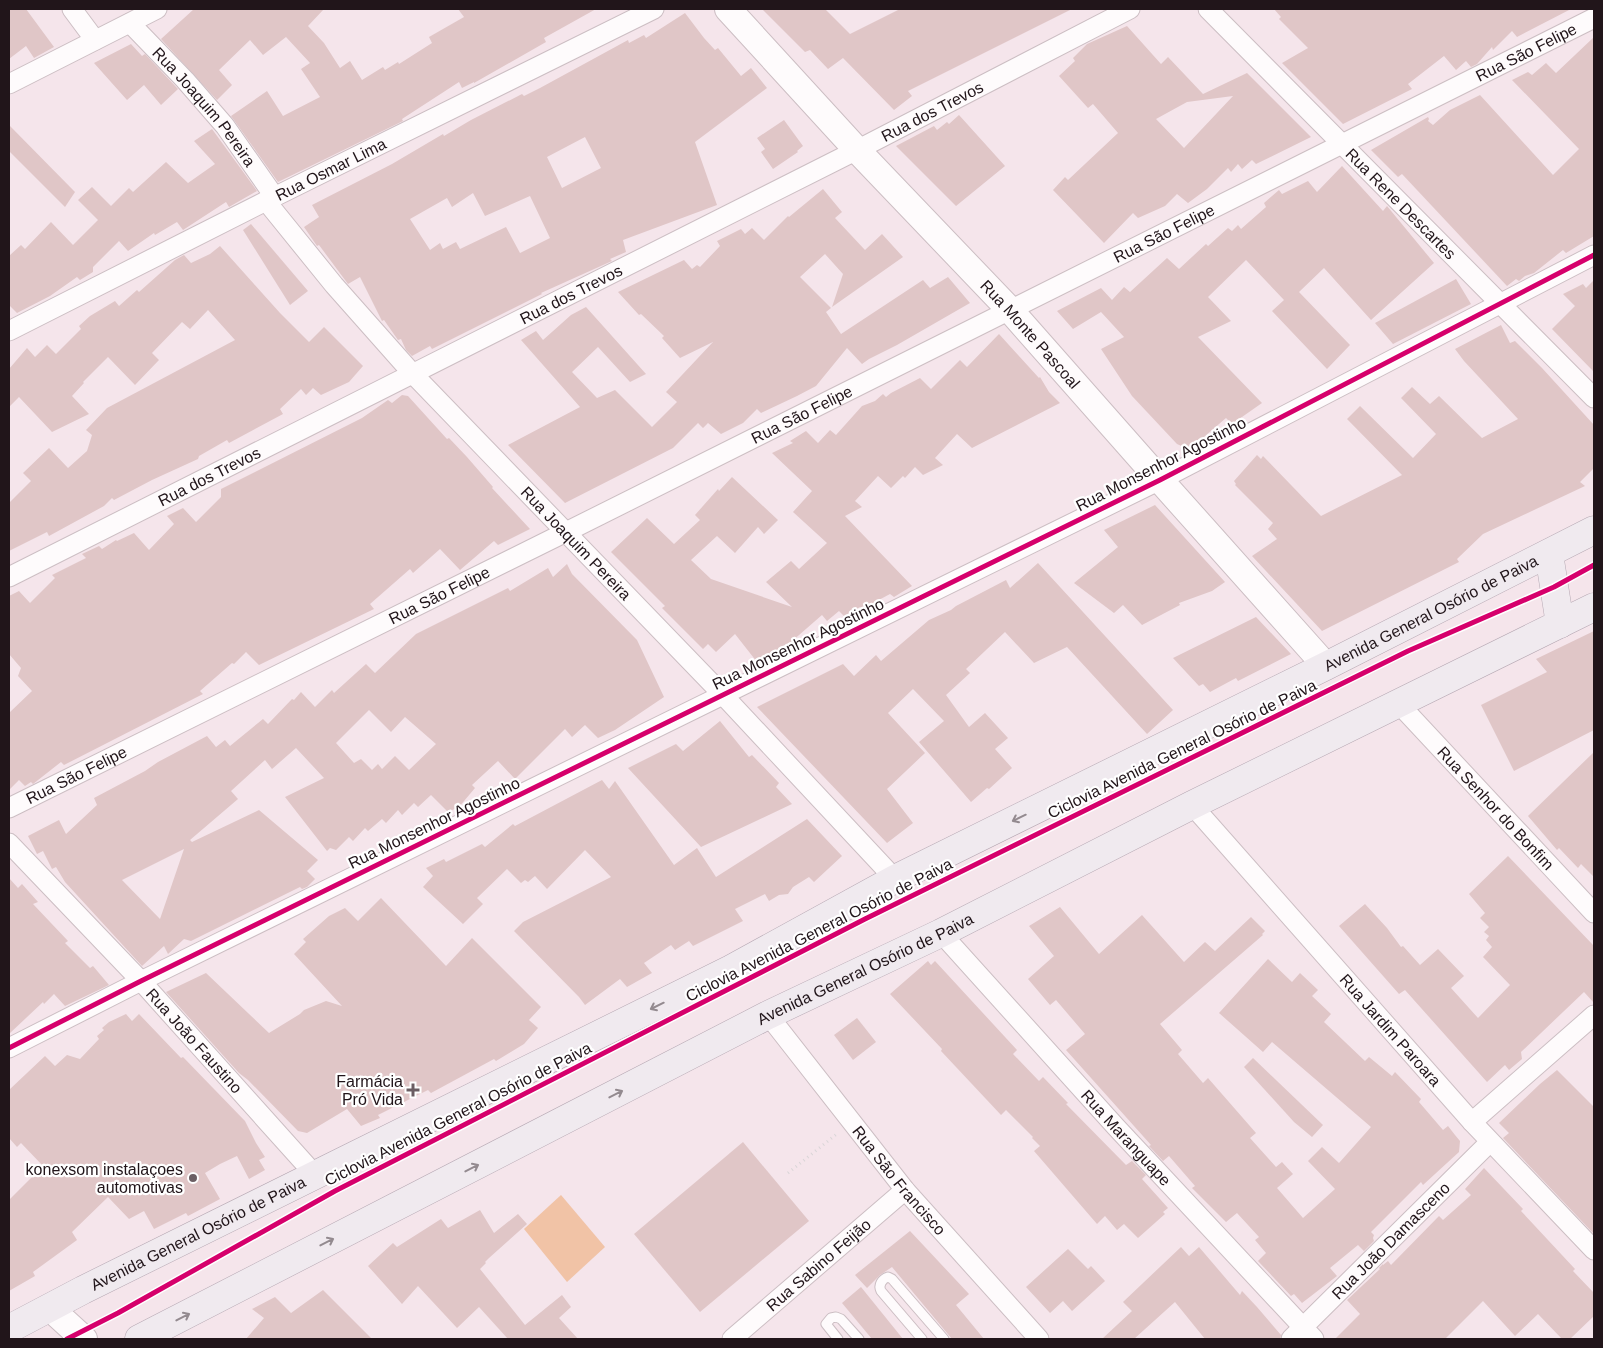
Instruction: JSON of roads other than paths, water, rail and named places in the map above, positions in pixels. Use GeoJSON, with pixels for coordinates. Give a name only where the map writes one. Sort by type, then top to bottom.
{"type":"FeatureCollection","features":[{"type":"Feature","properties":{"kind":"main road","name":"Avenida General Osório de Paiva"},"geometry":{"type":"LineString","coordinates":[[9,1329],[731,969],[895,880],[1326,666],[1594,530]]}},
{"type":"Feature","properties":{"kind":"main road"},"geometry":{"type":"LineString","coordinates":[[1549,554],[1560,624]]}},
{"type":"Feature","properties":{"kind":"main road","name":"Avenida General Osório de Paiva"},"geometry":{"type":"LineString","coordinates":[[140,1339],[768,1015],[941,933],[1192,805],[1594,607]]}},
{"type":"Feature","properties":{"kind":"street"},"geometry":{"type":"LineString","coordinates":[[72,9],[95,40]]}},
{"type":"Feature","properties":{"kind":"street"},"geometry":{"type":"LineString","coordinates":[[9,84],[157,9]]}},
{"type":"Feature","properties":{"kind":"street","name":"Rua Osmar Lima"},"geometry":{"type":"LineString","coordinates":[[9,331],[270,198],[654,9]]}},
{"type":"Feature","properties":{"kind":"street","name":"Rua Monte Pascoal"},"geometry":{"type":"LineString","coordinates":[[728,9],[857,150],[1010,310],[1326,666]]}},
{"type":"Feature","properties":{"kind":"street","name":"Rua dos Trevos"},"geometry":{"type":"LineString","coordinates":[[9,577],[857,150],[1130,9]]}},
{"type":"Feature","properties":{"kind":"street","name":"Rua Rene Descartes"},"geometry":{"type":"LineString","coordinates":[[1208,9],[1501,302],[1594,398]]}},
{"type":"Feature","properties":{"kind":"street","name":"Rua São Felipe"},"geometry":{"type":"LineString","coordinates":[[9,808],[1594,18]]}},
{"type":"Feature","properties":{"kind":"street","name":"Rua Joaquim Pereira"},"geometry":{"type":"LineString","coordinates":[[130,23],[185,80],[225,126],[270,198],[334,285],[412,373],[723,694],[895,880]]}},
{"type":"Feature","properties":{"kind":"street","name":"Rua Monsenhor Agostinho"},"geometry":{"type":"LineString","coordinates":[[9,1048],[141,981],[1160,480],[1594,255]]}},
{"type":"Feature","properties":{"kind":"street","name":"Rua Senhor do Bonfim"},"geometry":{"type":"LineString","coordinates":[[1399,704],[1594,913]]}},
{"type":"Feature","properties":{"kind":"street","name":"Rua Jardim Paroara"},"geometry":{"type":"LineString","coordinates":[[1192,805],[1490,1142],[1594,1250]]}},
{"type":"Feature","properties":{"kind":"street","name":"Rua João Faustino"},"geometry":{"type":"LineString","coordinates":[[9,843],[141,981],[316,1176]]}},
{"type":"Feature","properties":{"kind":"street","name":"Rua Maranguape"},"geometry":{"type":"LineString","coordinates":[[941,933],[1303,1335]]}},
{"type":"Feature","properties":{"kind":"street","name":"Rua São Francisco"},"geometry":{"type":"LineString","coordinates":[[768,1015],[906,1190],[1039,1339]]}},
{"type":"Feature","properties":{"kind":"street"},"geometry":{"type":"LineString","coordinates":[[1472,1122],[1594,1015]]}},
{"type":"Feature","properties":{"kind":"street","name":"Rua João Damasceno"},"geometry":{"type":"LineString","coordinates":[[1303,1335],[1490,1142]]}},
{"type":"Feature","properties":{"kind":"street","name":"Rua Sabino Feijão"},"geometry":{"type":"LineString","coordinates":[[732,1339],[906,1190]]}},
{"type":"Feature","properties":{"kind":"street"},"geometry":{"type":"LineString","coordinates":[[50,1308],[84,1339]]}},
{"type":"Feature","properties":{"kind":"lane"},"geometry":{"type":"LineString","coordinates":[[922,1339],[881,1291],[880,1283],[884,1279],[888,1277],[892,1279],[944,1339]]}},
{"type":"Feature","properties":{"kind":"lane"},"geometry":{"type":"LineString","coordinates":[[838,1339],[826,1324],[836,1317],[841,1319],[858,1339]]}},
{"type":"Feature","properties":{"kind":"place","name":"Farmácia Pró Vida"},"geometry":{"type":"Point","coordinates":[413,1090]}},
{"type":"Feature","properties":{"kind":"place","name":"konexsom instalaçoes automotivas"},"geometry":{"type":"Point","coordinates":[193,1178]}}]}
